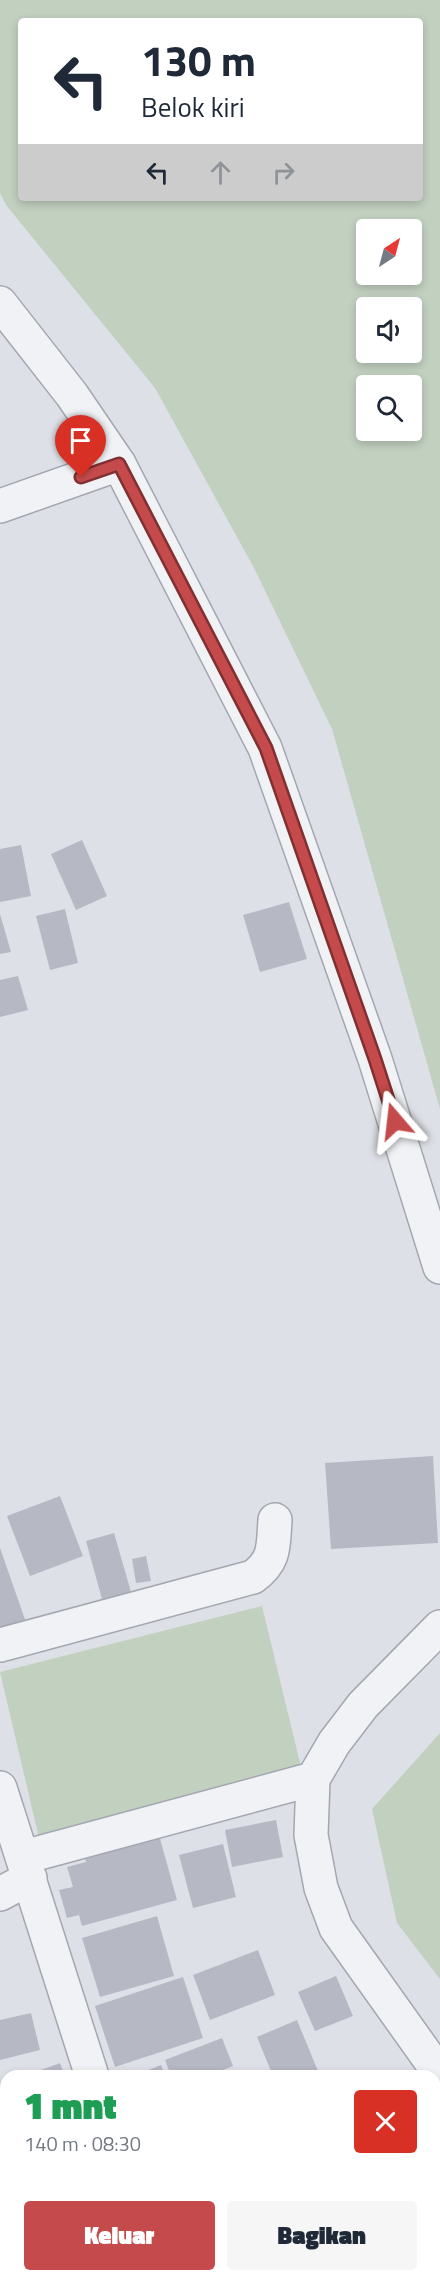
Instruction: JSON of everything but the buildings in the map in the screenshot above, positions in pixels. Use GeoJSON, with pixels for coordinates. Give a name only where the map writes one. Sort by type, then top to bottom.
{"type":"FeatureCollection","features":[{"type":"Feature","properties":{"kind":"street"},"geometry":{"type":"LineString","coordinates":[[0,303],[72,395],[119,464],[266,748],[375,1059],[440,1267]]}},
{"type":"Feature","properties":{"kind":"street"},"geometry":{"type":"LineString","coordinates":[[0,506],[119,464]]}},
{"type":"Feature","properties":{"kind":"street"},"geometry":{"type":"LineString","coordinates":[[0,1645],[253,1577],[266,1568],[272,1557],[275,1520]]}},
{"type":"Feature","properties":{"kind":"street"},"geometry":{"type":"LineString","coordinates":[[437,2070],[336,1928],[321,1888],[311,1835],[313,1779],[333,1743],[363,1705],[440,1627]]}},
{"type":"Feature","properties":{"kind":"street"},"geometry":{"type":"LineString","coordinates":[[0,1893],[27,1867],[313,1779]]}},
{"type":"Feature","properties":{"kind":"street"},"geometry":{"type":"LineString","coordinates":[[0,1788],[90,2070]]}},
{"type":"Feature","properties":{"kind":"green space"},"geometry":{"type":"Polygon","coordinates":[[[0,0],[440,0],[440,1109],[332,729],[254,568],[155,388],[6,205],[0,193],[0,0]]]}},
{"type":"Feature","properties":{"kind":"green space"},"geometry":{"type":"Polygon","coordinates":[[[262,1606],[301,1767],[39,1838],[0,1672],[262,1606]]]}},
{"type":"Feature","properties":{"kind":"green space"},"geometry":{"type":"Polygon","coordinates":[[[440,1733],[440,1979],[397,1923],[372,1809],[440,1733]]]}},
{"type":"Feature","properties":{"kind":"route"},"geometry":{"type":"LineString","coordinates":[[81,477],[119,464],[266,748],[395,1121]]}}]}
